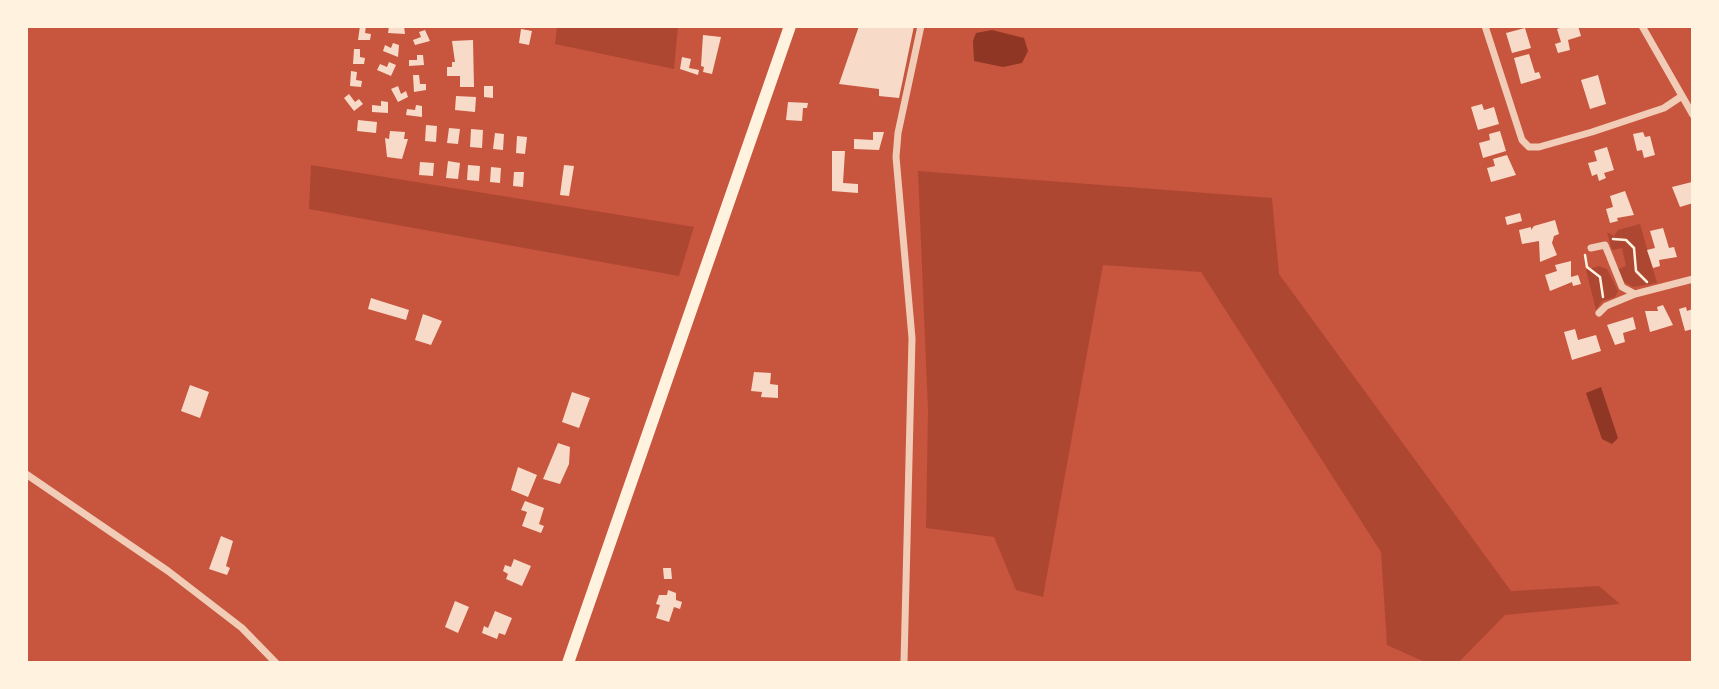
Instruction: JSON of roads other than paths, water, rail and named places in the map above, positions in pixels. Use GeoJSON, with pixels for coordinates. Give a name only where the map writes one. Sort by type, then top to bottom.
{"type":"FeatureCollection","features":[{"type":"Feature","properties":{"kind":"main road"},"geometry":{"type":"LineString","coordinates":[[568,663],[790,26]]}},
{"type":"Feature","properties":{"kind":"street"},"geometry":{"type":"LineString","coordinates":[[904,663],[912,338],[897,157],[898,133],[921,26]]}},
{"type":"Feature","properties":{"kind":"street"},"geometry":{"type":"LineString","coordinates":[[1485,26],[1522,140],[1529,147],[1539,147],[1592,132],[1664,108],[1682,96]]}},
{"type":"Feature","properties":{"kind":"street"},"geometry":{"type":"LineString","coordinates":[[1642,26],[1693,115]]}},
{"type":"Feature","properties":{"kind":"street"},"geometry":{"type":"LineString","coordinates":[[1591,248],[1605,245],[1622,287],[1635,294]]}},
{"type":"Feature","properties":{"kind":"street"},"geometry":{"type":"LineString","coordinates":[[1599,313],[1606,306],[1635,294],[1693,279]]}},
{"type":"Feature","properties":{"kind":"street"},"geometry":{"type":"LineString","coordinates":[[26,474],[168,571],[243,628],[276,663]]}}]}
